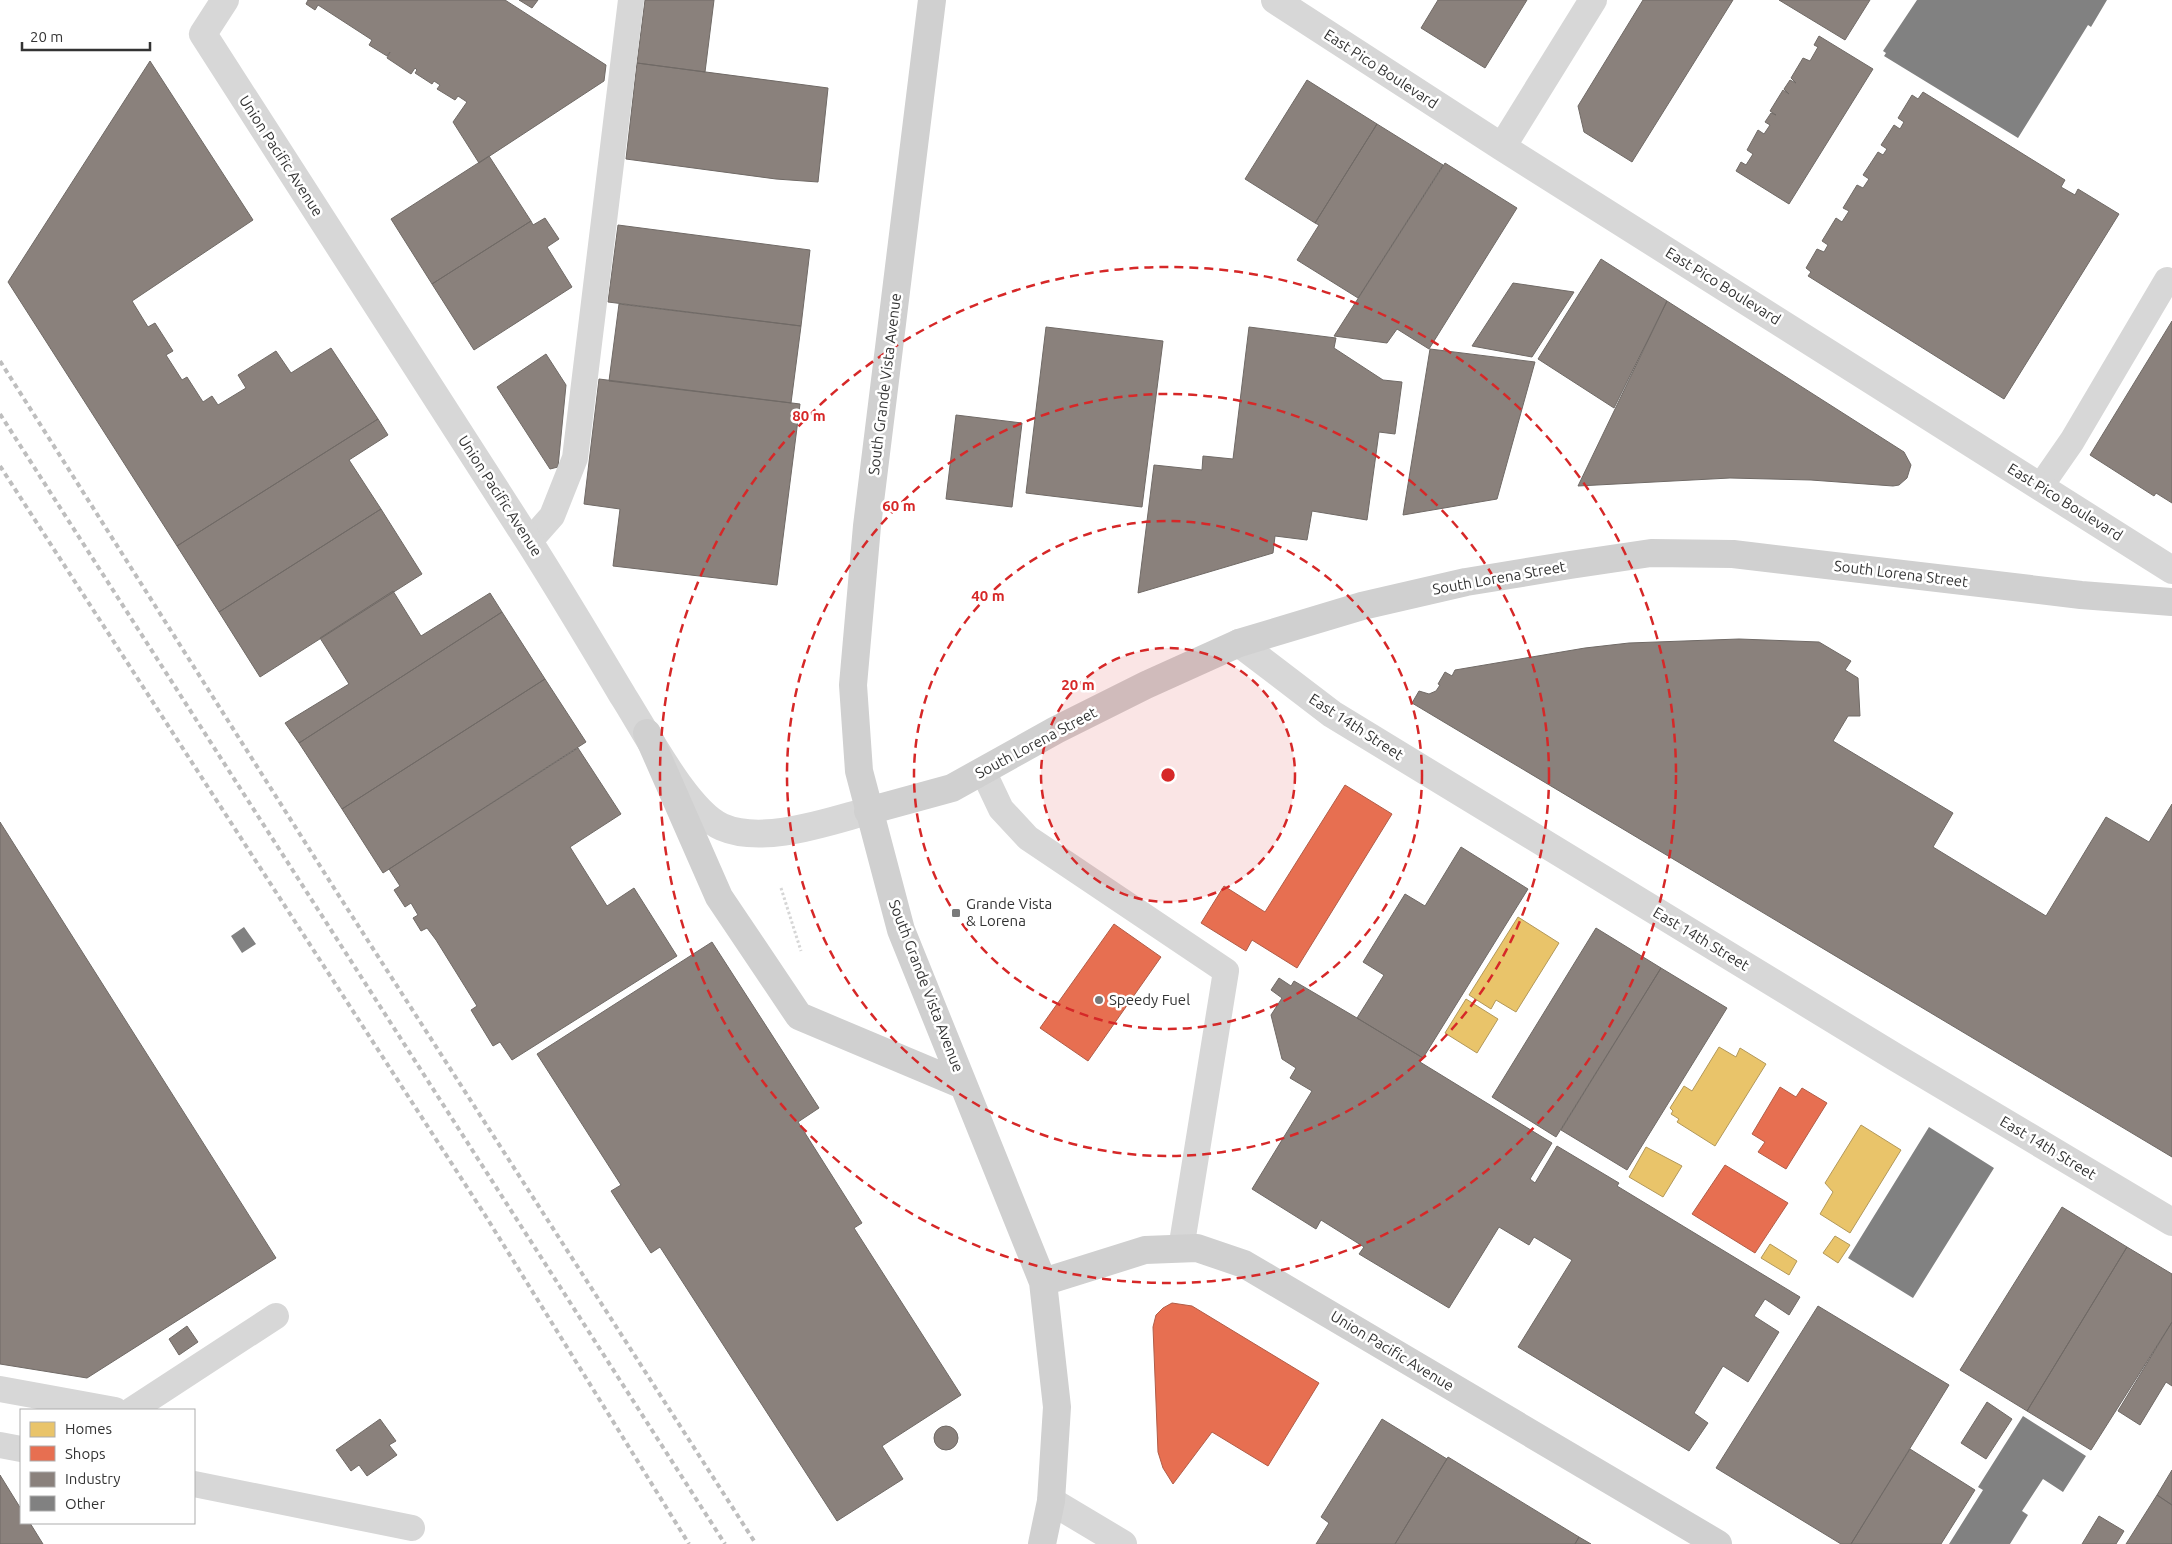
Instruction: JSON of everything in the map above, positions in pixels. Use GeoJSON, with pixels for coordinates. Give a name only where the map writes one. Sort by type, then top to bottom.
{"type":"FeatureCollection","features":[{"type":"Feature","properties":{"kind":"main road","name":"South Grande Vista Avenue"},"geometry":{"type":"LineString","coordinates":[[932,0],[867,526],[853,685],[859,772],[901,930],[1043,1282],[1058,1407],[1051,1501],[1042,1544]]}},
{"type":"Feature","properties":{"kind":"main road","name":"South Lorena Street"},"geometry":{"type":"LineString","coordinates":[[868,811],[952,788],[1056,730],[1146,685],[1239,643],[1362,606],[1457,584],[1651,554],[1734,554],[2081,595],[2172,602]]}},
{"type":"Feature","properties":{"kind":"main road"},"geometry":{"type":"LineString","coordinates":[[646,734],[719,897],[799,1016],[963,1085]]}},
{"type":"Feature","properties":{"kind":"main road","name":"Union Pacific Avenue"},"geometry":{"type":"LineString","coordinates":[[1043,1282],[1145,1250],[1197,1248],[1244,1264],[1718,1544]]}},
{"type":"Feature","properties":{"kind":"street","name":"Union Pacific Avenue"},"geometry":{"type":"LineString","coordinates":[[224,0],[203,34],[529,542],[646,734],[694,805],[722,827],[741,832],[793,831],[868,811]]}},
{"type":"Feature","properties":{"kind":"street","name":"East Pico Boulevard"},"geometry":{"type":"LineString","coordinates":[[1275,0],[1502,147],[2172,570]]}},
{"type":"Feature","properties":{"kind":"street"},"geometry":{"type":"LineString","coordinates":[[1502,147],[1593,0]]}},
{"type":"Feature","properties":{"kind":"street","name":"East 14th Street"},"geometry":{"type":"LineString","coordinates":[[1239,643],[1332,714],[1895,1058],[2172,1222]]}},
{"type":"Feature","properties":{"kind":"street"},"geometry":{"type":"LineString","coordinates":[[1051,1501],[1123,1544]]}},
{"type":"Feature","properties":{"kind":"lane"},"geometry":{"type":"LineString","coordinates":[[529,542],[552,516],[575,458],[631,0]]}},
{"type":"Feature","properties":{"kind":"lane"},"geometry":{"type":"LineString","coordinates":[[2040,486],[2072,440],[2166,280]]}},
{"type":"Feature","properties":{"kind":"lane"},"geometry":{"type":"LineString","coordinates":[[983,771],[1001,809],[1028,838],[1226,971],[1181,1249]]}},
{"type":"Feature","properties":{"kind":"lane"},"geometry":{"type":"LineString","coordinates":[[134,1409],[276,1316]]}},
{"type":"Feature","properties":{"kind":"lane"},"geometry":{"type":"LineString","coordinates":[[0,1389],[109,1409]]}},
{"type":"Feature","properties":{"kind":"lane"},"geometry":{"type":"LineString","coordinates":[[0,1445],[20,1449]]}},
{"type":"Feature","properties":{"kind":"lane"},"geometry":{"type":"LineString","coordinates":[[195,1484],[412,1528]]}},
{"type":"Feature","properties":{"kind":"path"},"geometry":{"type":"LineString","coordinates":[[781,888],[804,959]]}},
{"type":"Feature","properties":{"kind":"building: Homes"},"geometry":{"type":"Polygon","coordinates":[[[1518,917],[1559,943],[1516,1012],[1496,1000],[1491,1009],[1469,995],[1518,917]]]}},
{"type":"Feature","properties":{"kind":"building: Homes"},"geometry":{"type":"Polygon","coordinates":[[[1466,999],[1498,1019],[1477,1053],[1445,1033],[1466,999]]]}},
{"type":"Feature","properties":{"kind":"building: Homes"},"geometry":{"type":"Polygon","coordinates":[[[1719,1047],[1736,1057],[1740,1048],[1766,1064],[1715,1146],[1677,1122],[1679,1119],[1671,1114],[1673,1111],[1670,1108],[1684,1086],[1692,1091],[1719,1047]]]}},
{"type":"Feature","properties":{"kind":"building: Homes"},"geometry":{"type":"Polygon","coordinates":[[[1861,1125],[1901,1150],[1850,1233],[1820,1214],[1833,1192],[1825,1183],[1861,1125]]]}},
{"type":"Feature","properties":{"kind":"building: Homes"},"geometry":{"type":"Polygon","coordinates":[[[1646,1147],[1682,1166],[1663,1197],[1629,1177],[1646,1147]]]}},
{"type":"Feature","properties":{"kind":"building: Homes"},"geometry":{"type":"Polygon","coordinates":[[[1835,1236],[1850,1245],[1838,1263],[1823,1253],[1835,1236]]]}},
{"type":"Feature","properties":{"kind":"building: Homes"},"geometry":{"type":"Polygon","coordinates":[[[1770,1244],[1797,1261],[1789,1275],[1761,1258],[1770,1244]]]}},
{"type":"Feature","properties":{"kind":"building: Shops"},"geometry":{"type":"Polygon","coordinates":[[[1345,785],[1392,814],[1297,968],[1252,940],[1246,951],[1201,923],[1224,886],[1265,912],[1345,785]]]}},
{"type":"Feature","properties":{"kind":"building: Shops"},"geometry":{"type":"Polygon","coordinates":[[[1114,924],[1161,957],[1088,1061],[1040,1028],[1114,924]]]}},
{"type":"Feature","properties":{"kind":"building: Shops"},"geometry":{"type":"Polygon","coordinates":[[[1780,1087],[1796,1097],[1802,1088],[1827,1103],[1786,1169],[1758,1152],[1765,1142],[1752,1134],[1780,1087]]]}},
{"type":"Feature","properties":{"kind":"building: Shops"},"geometry":{"type":"Polygon","coordinates":[[[1725,1165],[1788,1203],[1755,1253],[1692,1214],[1725,1165]]]}},
{"type":"Feature","properties":{"kind":"building: Shops"},"geometry":{"type":"Polygon","coordinates":[[[1172,1303],[1192,1306],[1319,1383],[1268,1466],[1212,1432],[1173,1484],[1163,1468],[1158,1452],[1153,1327],[1156,1315],[1172,1303]]]}},
{"type":"Feature","properties":{"kind":"building: Industry"},"geometry":{"type":"Polygon","coordinates":[[[308,0],[505,0],[606,65],[604,81],[479,163],[453,122],[467,102],[458,96],[455,100],[437,89],[440,85],[434,81],[432,84],[415,73],[417,70],[415,68],[411,74],[387,58],[390,52],[387,56],[369,45],[372,40],[318,5],[315,10],[306,4],[308,0]]]}},
{"type":"Feature","properties":{"kind":"building: Industry"},"geometry":{"type":"Polygon","coordinates":[[[519,0],[538,0],[532,8],[519,0]]]}},
{"type":"Feature","properties":{"kind":"building: Industry"},"geometry":{"type":"Polygon","coordinates":[[[645,0],[714,0],[705,72],[637,63],[645,0]]]}},
{"type":"Feature","properties":{"kind":"building: Industry"},"geometry":{"type":"Polygon","coordinates":[[[1438,0],[1527,0],[1485,68],[1421,28],[1438,0]]]}},
{"type":"Feature","properties":{"kind":"building: Industry"},"geometry":{"type":"Polygon","coordinates":[[[1643,0],[1733,0],[1632,162],[1584,132],[1578,106],[1643,0]]]}},
{"type":"Feature","properties":{"kind":"building: Industry"},"geometry":{"type":"Polygon","coordinates":[[[1779,0],[1870,0],[1845,40],[1779,0]]]}},
{"type":"Feature","properties":{"kind":"building: Industry"},"geometry":{"type":"Polygon","coordinates":[[[1819,36],[1873,69],[1789,204],[1736,171],[1741,162],[1746,165],[1753,154],[1747,150],[1758,130],[1764,134],[1770,125],[1765,122],[1771,113],[1776,115],[1770,111],[1783,90],[1789,94],[1784,89],[1790,80],[1796,83],[1791,78],[1803,58],[1810,61],[1818,47],[1814,45],[1819,36]]]}},
{"type":"Feature","properties":{"kind":"building: Industry"},"geometry":{"type":"Polygon","coordinates":[[[150,61],[253,220],[132,301],[148,327],[155,323],[173,351],[166,355],[182,380],[187,377],[203,402],[212,396],[218,405],[246,388],[238,375],[276,351],[291,373],[331,348],[378,419],[177,546],[8,282],[150,61]]]}},
{"type":"Feature","properties":{"kind":"building: Industry"},"geometry":{"type":"Polygon","coordinates":[[[637,63],[828,88],[818,182],[776,179],[626,159],[637,63]]]}},
{"type":"Feature","properties":{"kind":"building: Industry"},"geometry":{"type":"Polygon","coordinates":[[[1307,80],[1377,124],[1315,223],[1245,179],[1307,80]]]}},
{"type":"Feature","properties":{"kind":"building: Industry"},"geometry":{"type":"Polygon","coordinates":[[[1923,92],[2065,180],[2061,187],[2075,195],[2078,189],[2119,214],[2004,399],[1808,276],[1811,272],[1806,268],[1817,249],[1824,252],[1828,245],[1822,241],[1836,218],[1842,222],[1849,211],[1843,208],[1857,185],[1863,188],[1869,179],[1863,175],[1878,152],[1883,155],[1887,149],[1881,145],[1894,125],[1900,129],[1904,122],[1898,118],[1912,95],[1918,99],[1923,92]]]}},
{"type":"Feature","properties":{"kind":"building: Industry"},"geometry":{"type":"Polygon","coordinates":[[[1377,124],[1443,165],[1358,298],[1297,260],[1319,225],[1315,223],[1377,124]]]}},
{"type":"Feature","properties":{"kind":"building: Industry"},"geometry":{"type":"Polygon","coordinates":[[[489,156],[531,221],[432,284],[391,219],[489,156]]]}},
{"type":"Feature","properties":{"kind":"building: Industry"},"geometry":{"type":"Polygon","coordinates":[[[1445,163],[1517,208],[1429,349],[1397,329],[1387,343],[1334,336],[1445,163]]]}},
{"type":"Feature","properties":{"kind":"building: Industry"},"geometry":{"type":"Polygon","coordinates":[[[545,218],[559,239],[547,247],[572,287],[474,350],[432,284],[531,221],[533,225],[545,218]]]}},
{"type":"Feature","properties":{"kind":"building: Industry"},"geometry":{"type":"Polygon","coordinates":[[[618,225],[810,250],[801,326],[608,302],[618,225]]]}},
{"type":"Feature","properties":{"kind":"building: Industry"},"geometry":{"type":"Polygon","coordinates":[[[1601,259],[1667,301],[1614,408],[1538,359],[1601,259]]]}},
{"type":"Feature","properties":{"kind":"building: Industry"},"geometry":{"type":"Polygon","coordinates":[[[1513,283],[1574,292],[1532,357],[1472,346],[1513,283]]]}},
{"type":"Feature","properties":{"kind":"building: Industry"},"geometry":{"type":"Polygon","coordinates":[[[1667,301],[1904,452],[1911,465],[1907,478],[1899,485],[1893,486],[1811,480],[1730,478],[1578,486],[1667,301]]]}},
{"type":"Feature","properties":{"kind":"building: Industry"},"geometry":{"type":"Polygon","coordinates":[[[619,304],[801,326],[791,403],[609,381],[619,304]]]}},
{"type":"Feature","properties":{"kind":"building: Industry"},"geometry":{"type":"Polygon","coordinates":[[[2172,321],[2172,503],[2156,493],[2154,496],[2090,455],[2172,321]]]}},
{"type":"Feature","properties":{"kind":"building: Industry"},"geometry":{"type":"Polygon","coordinates":[[[1046,327],[1163,341],[1142,507],[1026,493],[1046,327]]]}},
{"type":"Feature","properties":{"kind":"building: Industry"},"geometry":{"type":"Polygon","coordinates":[[[1249,327],[1336,338],[1334,348],[1383,380],[1402,382],[1395,434],[1379,432],[1367,520],[1312,511],[1307,540],[1275,536],[1273,553],[1138,593],[1154,465],[1202,470],[1203,456],[1233,459],[1249,327]]]}},
{"type":"Feature","properties":{"kind":"building: Industry"},"geometry":{"type":"Polygon","coordinates":[[[1430,349],[1535,362],[1497,499],[1403,515],[1430,349]]]}},
{"type":"Feature","properties":{"kind":"building: Industry"},"geometry":{"type":"Polygon","coordinates":[[[546,354],[566,385],[558,467],[550,469],[497,387],[546,354]]]}},
{"type":"Feature","properties":{"kind":"building: Industry"},"geometry":{"type":"Polygon","coordinates":[[[599,379],[800,404],[777,585],[613,566],[620,509],[584,504],[599,379]]]}},
{"type":"Feature","properties":{"kind":"building: Industry"},"geometry":{"type":"Polygon","coordinates":[[[956,415],[1022,423],[1012,507],[946,499],[956,415]]]}},
{"type":"Feature","properties":{"kind":"building: Industry"},"geometry":{"type":"Polygon","coordinates":[[[378,419],[388,435],[349,460],[381,509],[219,612],[177,546],[378,419]]]}},
{"type":"Feature","properties":{"kind":"building: Industry"},"geometry":{"type":"Polygon","coordinates":[[[381,509],[422,574],[260,677],[219,612],[381,509]]]}},
{"type":"Feature","properties":{"kind":"building: Industry"},"geometry":{"type":"Polygon","coordinates":[[[393,591],[421,636],[490,593],[502,612],[299,743],[285,723],[349,684],[320,638],[393,591]]]}},
{"type":"Feature","properties":{"kind":"building: Industry"},"geometry":{"type":"Polygon","coordinates":[[[502,612],[545,679],[342,809],[299,743],[502,612]]]}},
{"type":"Feature","properties":{"kind":"building: Industry"},"geometry":{"type":"Polygon","coordinates":[[[1739,639],[1819,642],[1851,661],[1845,670],[1858,678],[1860,716],[1848,716],[1833,741],[1953,813],[1933,847],[2046,916],[2106,817],[2149,842],[2172,804],[2172,1157],[1412,703],[1419,691],[1429,694],[1436,691],[1445,672],[1452,676],[1455,670],[1585,648],[1629,643],[1739,639]]]}},
{"type":"Feature","properties":{"kind":"building: Industry"},"geometry":{"type":"Polygon","coordinates":[[[545,679],[586,742],[383,873],[342,809],[545,679]]]}},
{"type":"Feature","properties":{"kind":"building: Industry"},"geometry":{"type":"Polygon","coordinates":[[[578,748],[621,814],[570,847],[607,906],[634,888],[677,956],[512,1060],[500,1042],[493,1046],[471,1010],[477,1006],[436,940],[427,928],[421,931],[413,918],[418,915],[411,903],[405,907],[394,890],[400,886],[389,869],[578,748]]]}},
{"type":"Feature","properties":{"kind":"building: Industry"},"geometry":{"type":"Polygon","coordinates":[[[0,822],[276,1258],[87,1378],[0,1364],[0,822]]]}},
{"type":"Feature","properties":{"kind":"building: Industry"},"geometry":{"type":"Polygon","coordinates":[[[1461,847],[1528,889],[1423,1058],[1357,1018],[1384,975],[1363,962],[1405,894],[1425,906],[1461,847]]]}},
{"type":"Feature","properties":{"kind":"building: Industry"},"geometry":{"type":"Polygon","coordinates":[[[1596,928],[1661,968],[1556,1137],[1492,1097],[1596,928]]]}},
{"type":"Feature","properties":{"kind":"building: Industry"},"geometry":{"type":"Polygon","coordinates":[[[712,942],[819,1108],[798,1122],[862,1223],[854,1228],[961,1395],[882,1446],[903,1479],[837,1521],[660,1247],[651,1253],[611,1191],[621,1185],[537,1054],[712,942]]]}},
{"type":"Feature","properties":{"kind":"building: Industry"},"geometry":{"type":"Polygon","coordinates":[[[1661,968],[1727,1008],[1627,1170],[1561,1130],[1661,968]]]}},
{"type":"Feature","properties":{"kind":"building: Industry"},"geometry":{"type":"Polygon","coordinates":[[[1279,978],[1291,986],[1294,981],[1357,1018],[1423,1058],[1420,1062],[1552,1143],[1530,1179],[1535,1183],[1557,1146],[1619,1183],[1617,1186],[1800,1297],[1789,1315],[1765,1299],[1754,1316],[1779,1332],[1748,1382],[1723,1366],[1694,1413],[1708,1423],[1689,1451],[1518,1347],[1572,1260],[1534,1237],[1529,1245],[1499,1227],[1449,1308],[1359,1254],[1364,1247],[1321,1220],[1316,1229],[1252,1189],[1312,1091],[1290,1078],[1296,1068],[1282,1059],[1271,1015],[1282,998],[1271,990],[1279,978]]]}},
{"type":"Feature","properties":{"kind":"building: Industry"},"geometry":{"type":"Polygon","coordinates":[[[2062,1207],[2127,1247],[2027,1411],[1960,1370],[2062,1207]]]}},
{"type":"Feature","properties":{"kind":"building: Industry"},"geometry":{"type":"Polygon","coordinates":[[[2127,1247],[2172,1274],[2172,1322],[2091,1450],[2027,1411],[2127,1247]]]}},
{"type":"Feature","properties":{"kind":"building: Industry"},"geometry":{"type":"Polygon","coordinates":[[[1818,1306],[1949,1385],[1851,1544],[1841,1544],[1716,1468],[1818,1306]]]}},
{"type":"Feature","properties":{"kind":"building: Industry"},"geometry":{"type":"Polygon","coordinates":[[[2172,1322],[2172,1386],[2166,1382],[2140,1425],[2118,1411],[2172,1322]]]}},
{"type":"Feature","properties":{"kind":"building: Industry"},"geometry":{"type":"Polygon","coordinates":[[[187,1326],[198,1342],[179,1355],[169,1339],[187,1326]]]}},
{"type":"Feature","properties":{"kind":"building: Industry"},"geometry":{"type":"Polygon","coordinates":[[[1987,1402],[2012,1419],[1986,1459],[1961,1443],[1987,1402]]]}},
{"type":"Feature","properties":{"kind":"building: Industry"},"geometry":{"type":"Polygon","coordinates":[[[380,1419],[396,1441],[389,1445],[397,1455],[367,1476],[359,1465],[351,1471],[336,1450],[380,1419]]]}},
{"type":"Feature","properties":{"kind":"building: Industry"},"geometry":{"type":"Polygon","coordinates":[[[1382,1419],[1447,1459],[1395,1544],[1316,1544],[1329,1523],[1321,1517],[1382,1419]]]}},
{"type":"Feature","properties":{"kind":"building: Industry"},"geometry":{"type":"Polygon","coordinates":[[[946,1426],[954,1430],[958,1438],[954,1446],[946,1450],[938,1446],[934,1438],[938,1430],[946,1426]]]}},
{"type":"Feature","properties":{"kind":"building: Industry"},"geometry":{"type":"Polygon","coordinates":[[[1910,1449],[1975,1490],[1941,1544],[1851,1544],[1910,1449]]]}},
{"type":"Feature","properties":{"kind":"building: Industry"},"geometry":{"type":"Polygon","coordinates":[[[1448,1457],[1579,1537],[1575,1544],[1395,1544],[1448,1457]]]}},
{"type":"Feature","properties":{"kind":"building: Industry"},"geometry":{"type":"Polygon","coordinates":[[[2172,1470],[2172,1505],[2157,1495],[2172,1470]]]}},
{"type":"Feature","properties":{"kind":"building: Industry"},"geometry":{"type":"Polygon","coordinates":[[[0,1475],[20,1507],[20,1524],[31,1524],[43,1544],[0,1544],[0,1475]]]}},
{"type":"Feature","properties":{"kind":"building: Industry"},"geometry":{"type":"Polygon","coordinates":[[[2157,1495],[2172,1505],[2172,1544],[2126,1544],[2157,1495]]]}},
{"type":"Feature","properties":{"kind":"building: Industry"},"geometry":{"type":"Polygon","coordinates":[[[2099,1516],[2124,1531],[2116,1544],[2082,1544],[2099,1516]]]}},
{"type":"Feature","properties":{"kind":"building: Industry"},"geometry":{"type":"Polygon","coordinates":[[[1579,1537],[1591,1544],[1575,1544],[1579,1537]]]}},
{"type":"Feature","properties":{"kind":"building: Other"},"geometry":{"type":"Polygon","coordinates":[[[1917,0],[2107,0],[2091,27],[2088,25],[2018,138],[1884,56],[1886,53],[1883,51],[1917,0]]]}},
{"type":"Feature","properties":{"kind":"building: Other"},"geometry":{"type":"Polygon","coordinates":[[[244,927],[256,944],[242,953],[231,936],[244,927]]]}},
{"type":"Feature","properties":{"kind":"building: Other"},"geometry":{"type":"Polygon","coordinates":[[[1929,1127],[1994,1168],[1913,1298],[1848,1258],[1929,1127]]]}},
{"type":"Feature","properties":{"kind":"building: Other"},"geometry":{"type":"Polygon","coordinates":[[[2023,1416],[2086,1456],[2063,1492],[2043,1479],[2022,1511],[2028,1515],[2010,1544],[1949,1544],[1983,1490],[1978,1487],[2023,1416]]]}},
{"type":"Feature","properties":{"kind":"railway"},"geometry":{"type":"LineString","coordinates":[[0,361],[334,888],[756,1544]]}},
{"type":"Feature","properties":{"kind":"railway"},"geometry":{"type":"LineString","coordinates":[[0,414],[725,1544]]}},
{"type":"Feature","properties":{"kind":"railway"},"geometry":{"type":"LineString","coordinates":[[0,466],[485,1215],[689,1544]]}},
{"type":"Feature","properties":{"kind":"place","name":"Grande Vista & Lorena"},"geometry":{"type":"Point","coordinates":[956,913]}},
{"type":"Feature","properties":{"kind":"place","name":"Speedy Fuel"},"geometry":{"type":"Point","coordinates":[1099,1000]}}]}
